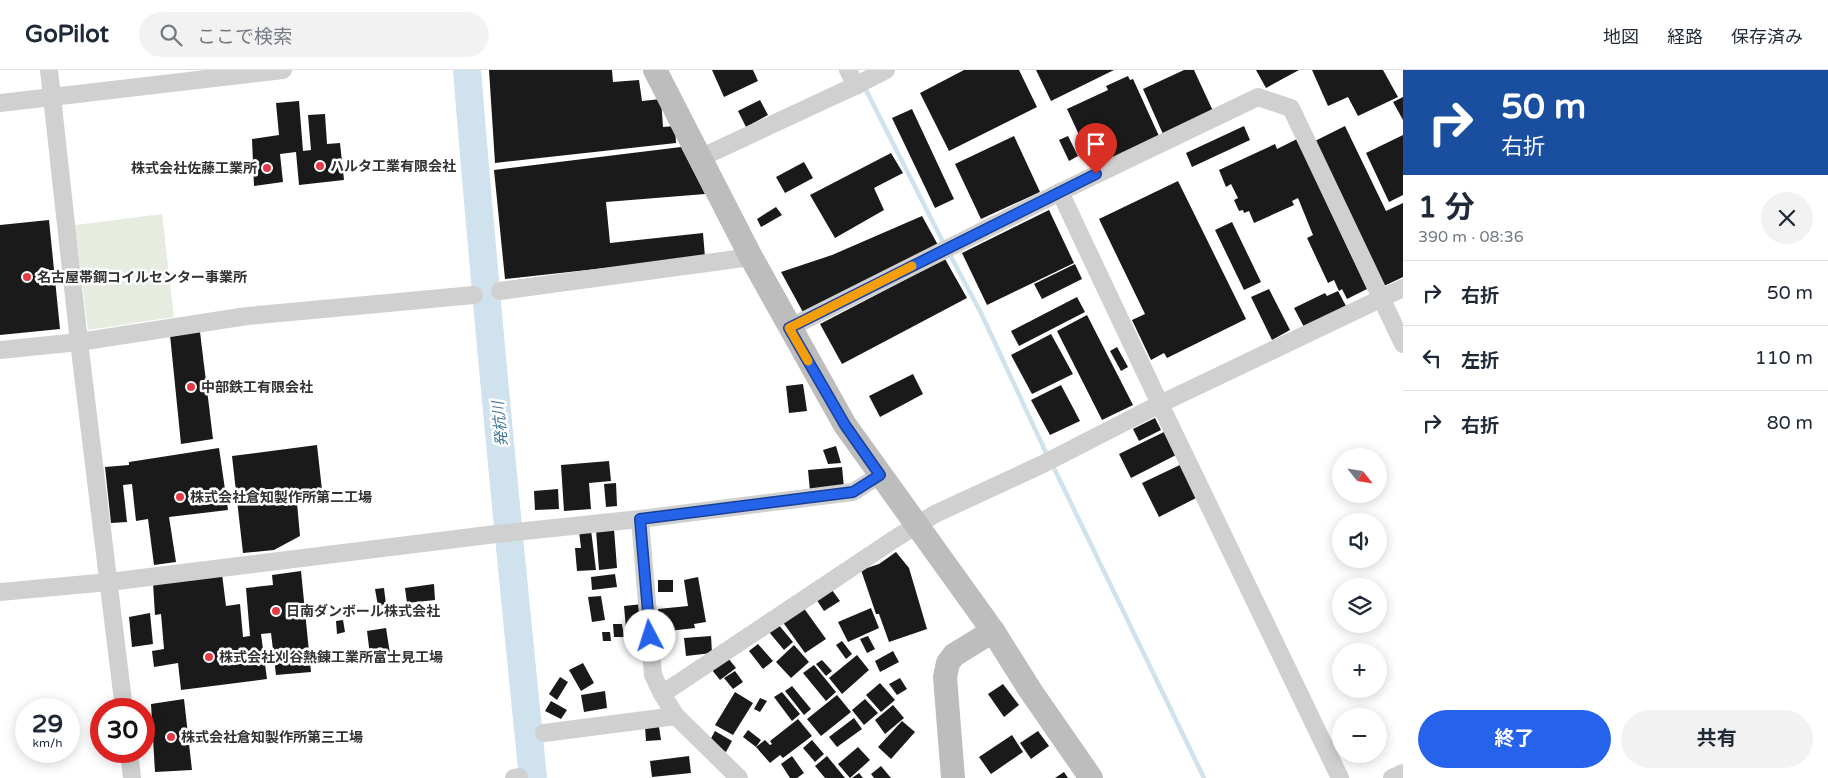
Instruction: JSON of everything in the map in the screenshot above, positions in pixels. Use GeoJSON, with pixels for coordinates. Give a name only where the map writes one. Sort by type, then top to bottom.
{"type":"FeatureCollection","features":[{"type":"Feature","properties":{"kind":"street"},"geometry":{"type":"LineString","coordinates":[[49,70],[79,342],[123,698]]}},
{"type":"Feature","properties":{"kind":"street"},"geometry":{"type":"LineString","coordinates":[[0,102],[52,98],[283,70]]}},
{"type":"Feature","properties":{"kind":"street"},"geometry":{"type":"LineString","coordinates":[[655,70],[751,257],[789,328],[845,425],[993,632],[1030,690],[1091,778]]}},
{"type":"Feature","properties":{"kind":"street"},"geometry":{"type":"LineString","coordinates":[[848,70],[860,83]]}},
{"type":"Feature","properties":{"kind":"street"},"geometry":{"type":"LineString","coordinates":[[700,158],[886,70]]}},
{"type":"Feature","properties":{"kind":"street"},"geometry":{"type":"LineString","coordinates":[[789,328],[1060,192],[1258,97],[1291,108],[1403,344]]}},
{"type":"Feature","properties":{"kind":"street"},"geometry":{"type":"LineString","coordinates":[[1060,192],[1340,778]]}},
{"type":"Feature","properties":{"kind":"street"},"geometry":{"type":"LineString","coordinates":[[500,291],[751,257]]}},
{"type":"Feature","properties":{"kind":"street"},"geometry":{"type":"LineString","coordinates":[[662,694],[935,514],[1403,288]]}},
{"type":"Feature","properties":{"kind":"street"},"geometry":{"type":"LineString","coordinates":[[0,350],[79,342],[247,316],[474,295]]}},
{"type":"Feature","properties":{"kind":"street"},"geometry":{"type":"LineString","coordinates":[[0,592],[109,582],[853,492],[880,475]]}},
{"type":"Feature","properties":{"kind":"street"},"geometry":{"type":"LineString","coordinates":[[640,519],[653,675],[676,716],[739,778]]}},
{"type":"Feature","properties":{"kind":"street"},"geometry":{"type":"LineString","coordinates":[[953,778],[945,676],[948,663],[954,655],[993,632]]}},
{"type":"Feature","properties":{"kind":"street"},"geometry":{"type":"LineString","coordinates":[[544,733],[676,716]]}},
{"type":"Feature","properties":{"kind":"street"},"geometry":{"type":"LineString","coordinates":[[130,763],[132,778]]}},
{"type":"Feature","properties":{"kind":"street"},"geometry":{"type":"LineString","coordinates":[[1392,778],[1403,773]]}},
{"type":"Feature","properties":{"kind":"street"},"geometry":{"type":"LineString","coordinates":[[514,778],[519,777]]}},
{"type":"Feature","properties":{"kind":"shaded area"},"geometry":{"type":"Polygon","coordinates":[[[162,214],[174,317],[88,330],[75,225],[162,214]]]}},
{"type":"Feature","properties":{"kind":"building"},"geometry":{"type":"Polygon","coordinates":[[[489,70],[612,70],[613,82],[639,80],[642,101],[661,99],[663,127],[675,126],[676,143],[495,163],[489,70]]]}},
{"type":"Feature","properties":{"kind":"building"},"geometry":{"type":"Polygon","coordinates":[[[712,70],[753,70],[758,81],[724,97],[712,70]]]}},
{"type":"Feature","properties":{"kind":"building"},"geometry":{"type":"Polygon","coordinates":[[[964,70],[1019,70],[1037,107],[949,151],[920,93],[964,70]]]}},
{"type":"Feature","properties":{"kind":"building"},"geometry":{"type":"Polygon","coordinates":[[[1036,70],[1114,70],[1051,101],[1036,70]]]}},
{"type":"Feature","properties":{"kind":"building"},"geometry":{"type":"Polygon","coordinates":[[[1184,70],[1194,70],[1213,111],[1163,134],[1143,89],[1184,70]]]}},
{"type":"Feature","properties":{"kind":"building"},"geometry":{"type":"Polygon","coordinates":[[[1256,70],[1299,70],[1266,88],[1256,70]]]}},
{"type":"Feature","properties":{"kind":"building"},"geometry":{"type":"Polygon","coordinates":[[[1312,70],[1383,70],[1398,97],[1358,116],[1348,97],[1328,106],[1312,70]]]}},
{"type":"Feature","properties":{"kind":"building"},"geometry":{"type":"Polygon","coordinates":[[[1128,76],[1130,80],[1133,79],[1159,136],[1094,167],[1067,109],[1108,90],[1106,86],[1128,76]]]}},
{"type":"Feature","properties":{"kind":"building"},"geometry":{"type":"Polygon","coordinates":[[[1403,97],[1403,120],[1393,102],[1403,97]]]}},
{"type":"Feature","properties":{"kind":"building"},"geometry":{"type":"Polygon","coordinates":[[[760,100],[768,115],[746,127],[738,111],[760,100]]]}},
{"type":"Feature","properties":{"kind":"building"},"geometry":{"type":"Polygon","coordinates":[[[299,101],[303,151],[311,150],[308,115],[325,114],[327,144],[340,143],[344,180],[299,185],[296,152],[280,154],[283,182],[254,186],[252,139],[279,135],[276,103],[299,101]]]}},
{"type":"Feature","properties":{"kind":"building"},"geometry":{"type":"Polygon","coordinates":[[[912,109],[954,199],[935,208],[892,118],[912,109]]]}},
{"type":"Feature","properties":{"kind":"building"},"geometry":{"type":"Polygon","coordinates":[[[1244,126],[1250,140],[1192,167],[1186,153],[1244,126]]]}},
{"type":"Feature","properties":{"kind":"building"},"geometry":{"type":"Polygon","coordinates":[[[1345,126],[1386,211],[1403,203],[1403,277],[1384,286],[1315,141],[1345,126]]]}},
{"type":"Feature","properties":{"kind":"building"},"geometry":{"type":"Polygon","coordinates":[[[1403,135],[1403,195],[1389,202],[1366,153],[1403,135]]]}},
{"type":"Feature","properties":{"kind":"building"},"geometry":{"type":"Polygon","coordinates":[[[1014,136],[1040,192],[981,219],[955,164],[1014,136]]]}},
{"type":"Feature","properties":{"kind":"building"},"geometry":{"type":"Polygon","coordinates":[[[1068,136],[1078,156],[1069,161],[1059,140],[1068,136]]]}},
{"type":"Feature","properties":{"kind":"building"},"geometry":{"type":"Polygon","coordinates":[[[1297,139],[1367,289],[1347,299],[1342,289],[1339,291],[1334,280],[1328,283],[1307,238],[1313,235],[1298,198],[1292,201],[1294,205],[1254,223],[1249,211],[1244,213],[1243,210],[1239,211],[1234,200],[1238,198],[1231,184],[1226,187],[1219,170],[1275,144],[1277,149],[1297,139]]]}},
{"type":"Feature","properties":{"kind":"building"},"geometry":{"type":"Polygon","coordinates":[[[681,147],[705,194],[606,202],[610,243],[703,233],[705,257],[505,279],[494,170],[681,147]]]}},
{"type":"Feature","properties":{"kind":"building"},"geometry":{"type":"Polygon","coordinates":[[[891,153],[903,173],[874,188],[884,210],[835,238],[810,195],[891,153]]]}},
{"type":"Feature","properties":{"kind":"building"},"geometry":{"type":"Polygon","coordinates":[[[804,162],[813,178],[785,193],[776,177],[804,162]]]}},
{"type":"Feature","properties":{"kind":"building"},"geometry":{"type":"Polygon","coordinates":[[[1178,181],[1246,319],[1167,358],[1164,353],[1151,360],[1132,320],[1145,314],[1099,219],[1178,181]]]}},
{"type":"Feature","properties":{"kind":"building"},"geometry":{"type":"Polygon","coordinates":[[[776,207],[782,215],[761,227],[757,219],[776,207]]]}},
{"type":"Feature","properties":{"kind":"building"},"geometry":{"type":"Polygon","coordinates":[[[1049,210],[1074,263],[987,305],[962,253],[1049,210]]]}},
{"type":"Feature","properties":{"kind":"building"},"geometry":{"type":"Polygon","coordinates":[[[922,216],[938,245],[804,314],[781,272],[832,255],[922,216]]]}},
{"type":"Feature","properties":{"kind":"building","name":"名古屋帯鋼コイルセンター事業所"},"geometry":{"type":"Polygon","coordinates":[[[49,220],[60,329],[0,335],[0,225],[49,220]]]}},
{"type":"Feature","properties":{"kind":"building"},"geometry":{"type":"Polygon","coordinates":[[[1232,222],[1261,282],[1244,290],[1215,230],[1232,222]]]}},
{"type":"Feature","properties":{"kind":"building"},"geometry":{"type":"Polygon","coordinates":[[[945,259],[967,298],[842,364],[820,324],[945,259]]]}},
{"type":"Feature","properties":{"kind":"building"},"geometry":{"type":"Polygon","coordinates":[[[1075,264],[1082,279],[1042,299],[1034,284],[1075,264]]]}},
{"type":"Feature","properties":{"kind":"building"},"geometry":{"type":"Polygon","coordinates":[[[1269,289],[1290,330],[1272,340],[1251,297],[1269,289]]]}},
{"type":"Feature","properties":{"kind":"building"},"geometry":{"type":"Polygon","coordinates":[[[1338,291],[1346,306],[1304,327],[1294,308],[1325,293],[1327,296],[1338,291]]]}},
{"type":"Feature","properties":{"kind":"building"},"geometry":{"type":"Polygon","coordinates":[[[1077,297],[1085,312],[1019,346],[1011,331],[1077,297]]]}},
{"type":"Feature","properties":{"kind":"building"},"geometry":{"type":"Polygon","coordinates":[[[1087,315],[1133,405],[1102,420],[1057,331],[1087,315]]]}},
{"type":"Feature","properties":{"kind":"building","name":"中部鉄工有限会社"},"geometry":{"type":"Polygon","coordinates":[[[200,332],[213,439],[181,444],[170,335],[200,332]]]}},
{"type":"Feature","properties":{"kind":"building"},"geometry":{"type":"Polygon","coordinates":[[[1051,334],[1073,374],[1032,394],[1011,355],[1051,334]]]}},
{"type":"Feature","properties":{"kind":"building"},"geometry":{"type":"Polygon","coordinates":[[[1117,347],[1128,367],[1121,371],[1110,351],[1117,347]]]}},
{"type":"Feature","properties":{"kind":"building"},"geometry":{"type":"Polygon","coordinates":[[[913,374],[923,394],[880,417],[869,396],[913,374]]]}},
{"type":"Feature","properties":{"kind":"building"},"geometry":{"type":"Polygon","coordinates":[[[803,384],[807,411],[789,413],[786,386],[803,384]]]}},
{"type":"Feature","properties":{"kind":"building"},"geometry":{"type":"Polygon","coordinates":[[[1061,385],[1080,421],[1050,435],[1031,400],[1061,385]]]}},
{"type":"Feature","properties":{"kind":"building"},"geometry":{"type":"Polygon","coordinates":[[[1155,418],[1161,430],[1139,441],[1133,429],[1155,418]]]}},
{"type":"Feature","properties":{"kind":"building"},"geometry":{"type":"Polygon","coordinates":[[[1166,431],[1178,454],[1131,478],[1119,454],[1166,431]]]}},
{"type":"Feature","properties":{"kind":"building"},"geometry":{"type":"Polygon","coordinates":[[[317,445],[322,490],[296,492],[300,536],[274,550],[243,553],[232,456],[317,445]]]}},
{"type":"Feature","properties":{"kind":"building"},"geometry":{"type":"Polygon","coordinates":[[[836,446],[841,463],[828,464],[823,450],[836,446]]]}},
{"type":"Feature","properties":{"kind":"building","name":"株式会社倉知製作所第二工場"},"geometry":{"type":"Polygon","coordinates":[[[219,448],[228,510],[169,517],[176,562],[154,565],[148,519],[136,521],[132,484],[123,485],[127,522],[111,523],[105,467],[129,465],[129,462],[219,448]]]}},
{"type":"Feature","properties":{"kind":"building"},"geometry":{"type":"Polygon","coordinates":[[[609,461],[611,481],[589,483],[591,509],[564,511],[561,465],[609,461]]]}},
{"type":"Feature","properties":{"kind":"building"},"geometry":{"type":"Polygon","coordinates":[[[1182,464],[1198,497],[1159,517],[1142,483],[1182,464]]]}},
{"type":"Feature","properties":{"kind":"building"},"geometry":{"type":"Polygon","coordinates":[[[842,467],[844,488],[810,491],[808,470],[842,467]]]}},
{"type":"Feature","properties":{"kind":"building"},"geometry":{"type":"Polygon","coordinates":[[[616,483],[617,506],[606,507],[604,484],[616,483]]]}},
{"type":"Feature","properties":{"kind":"building"},"geometry":{"type":"Polygon","coordinates":[[[558,489],[559,509],[535,510],[534,491],[558,489]]]}},
{"type":"Feature","properties":{"kind":"building"},"geometry":{"type":"Polygon","coordinates":[[[614,529],[617,568],[599,570],[596,530],[614,529]]]}},
{"type":"Feature","properties":{"kind":"building"},"geometry":{"type":"Polygon","coordinates":[[[591,530],[596,570],[577,571],[575,548],[581,548],[579,531],[591,530]]]}},
{"type":"Feature","properties":{"kind":"building"},"geometry":{"type":"Polygon","coordinates":[[[896,552],[909,568],[927,629],[889,642],[879,614],[876,614],[861,570],[879,564],[896,552]]]}},
{"type":"Feature","properties":{"kind":"building"},"geometry":{"type":"Polygon","coordinates":[[[301,571],[311,672],[276,675],[271,633],[261,634],[267,679],[181,690],[178,663],[154,667],[152,651],[164,649],[161,614],[155,615],[153,583],[222,574],[226,606],[240,604],[243,637],[250,636],[246,588],[273,585],[272,575],[301,571]]]}},
{"type":"Feature","properties":{"kind":"building"},"geometry":{"type":"Polygon","coordinates":[[[615,574],[617,587],[592,590],[591,577],[615,574]]]}},
{"type":"Feature","properties":{"kind":"building"},"geometry":{"type":"Polygon","coordinates":[[[698,577],[706,622],[694,624],[695,628],[660,632],[658,609],[688,606],[684,580],[698,577]]]}},
{"type":"Feature","properties":{"kind":"building"},"geometry":{"type":"Polygon","coordinates":[[[658,580],[673,580],[673,592],[658,592],[658,580]]]}},
{"type":"Feature","properties":{"kind":"building"},"geometry":{"type":"Polygon","coordinates":[[[434,584],[435,600],[407,603],[405,588],[434,584]]]}},
{"type":"Feature","properties":{"kind":"building"},"geometry":{"type":"Polygon","coordinates":[[[384,588],[386,605],[378,606],[375,589],[384,588]]]}},
{"type":"Feature","properties":{"kind":"building"},"geometry":{"type":"Polygon","coordinates":[[[832,590],[840,601],[824,611],[816,599],[832,590]]]}},
{"type":"Feature","properties":{"kind":"building"},"geometry":{"type":"Polygon","coordinates":[[[601,596],[605,620],[592,622],[588,597],[601,596]]]}},
{"type":"Feature","properties":{"kind":"building"},"geometry":{"type":"Polygon","coordinates":[[[643,604],[644,627],[626,629],[624,606],[643,604]]]}},
{"type":"Feature","properties":{"kind":"building"},"geometry":{"type":"Polygon","coordinates":[[[803,607],[826,639],[805,653],[782,621],[803,607]]]}},
{"type":"Feature","properties":{"kind":"building"},"geometry":{"type":"Polygon","coordinates":[[[871,608],[879,628],[848,642],[838,622],[871,608]]]}},
{"type":"Feature","properties":{"kind":"building"},"geometry":{"type":"Polygon","coordinates":[[[150,613],[153,644],[132,647],[129,617],[150,613]]]}},
{"type":"Feature","properties":{"kind":"building"},"geometry":{"type":"Polygon","coordinates":[[[343,620],[345,632],[337,634],[336,621],[343,620]]]}},
{"type":"Feature","properties":{"kind":"building"},"geometry":{"type":"Polygon","coordinates":[[[613,624],[622,624],[624,637],[614,637],[613,624]]]}},
{"type":"Feature","properties":{"kind":"building"},"geometry":{"type":"Polygon","coordinates":[[[778,624],[793,642],[784,650],[769,632],[778,624]]]}},
{"type":"Feature","properties":{"kind":"building"},"geometry":{"type":"Polygon","coordinates":[[[386,628],[391,660],[371,663],[367,631],[386,628]]]}},
{"type":"Feature","properties":{"kind":"building"},"geometry":{"type":"Polygon","coordinates":[[[602,632],[610,632],[611,641],[603,641],[602,632]]]}},
{"type":"Feature","properties":{"kind":"building"},"geometry":{"type":"Polygon","coordinates":[[[711,636],[712,653],[686,656],[684,638],[711,636]]]}},
{"type":"Feature","properties":{"kind":"building"},"geometry":{"type":"Polygon","coordinates":[[[868,636],[875,649],[867,653],[860,639],[868,636]]]}},
{"type":"Feature","properties":{"kind":"building"},"geometry":{"type":"Polygon","coordinates":[[[842,641],[852,654],[846,659],[836,645],[842,641]]]}},
{"type":"Feature","properties":{"kind":"building"},"geometry":{"type":"Polygon","coordinates":[[[758,644],[773,661],[763,669],[749,651],[758,644]]]}},
{"type":"Feature","properties":{"kind":"building"},"geometry":{"type":"Polygon","coordinates":[[[794,645],[809,662],[791,678],[776,662],[794,645]]]}},
{"type":"Feature","properties":{"kind":"building"},"geometry":{"type":"Polygon","coordinates":[[[893,651],[899,662],[880,672],[875,661],[893,651]]]}},
{"type":"Feature","properties":{"kind":"building"},"geometry":{"type":"Polygon","coordinates":[[[857,655],[869,670],[842,694],[829,678],[857,655]]]}},
{"type":"Feature","properties":{"kind":"building"},"geometry":{"type":"Polygon","coordinates":[[[728,658],[736,668],[720,680],[712,670],[728,658]]]}},
{"type":"Feature","properties":{"kind":"building"},"geometry":{"type":"Polygon","coordinates":[[[822,660],[832,671],[826,676],[816,664],[822,660]]]}},
{"type":"Feature","properties":{"kind":"building"},"geometry":{"type":"Polygon","coordinates":[[[583,663],[594,683],[581,691],[569,670],[583,663]]]}},
{"type":"Feature","properties":{"kind":"building"},"geometry":{"type":"Polygon","coordinates":[[[814,665],[836,692],[826,701],[803,673],[814,665]]]}},
{"type":"Feature","properties":{"kind":"building"},"geometry":{"type":"Polygon","coordinates":[[[735,671],[743,682],[733,689],[724,678],[735,671]]]}},
{"type":"Feature","properties":{"kind":"building"},"geometry":{"type":"Polygon","coordinates":[[[560,677],[568,682],[557,700],[549,694],[560,677]]]}},
{"type":"Feature","properties":{"kind":"building"},"geometry":{"type":"Polygon","coordinates":[[[900,678],[907,689],[897,695],[889,684],[900,678]]]}},
{"type":"Feature","properties":{"kind":"building"},"geometry":{"type":"Polygon","coordinates":[[[880,683],[895,700],[881,712],[866,695],[880,683]]]}},
{"type":"Feature","properties":{"kind":"building"},"geometry":{"type":"Polygon","coordinates":[[[1003,684],[1019,705],[1004,717],[988,694],[1003,684]]]}},
{"type":"Feature","properties":{"kind":"building"},"geometry":{"type":"Polygon","coordinates":[[[792,686],[811,709],[804,715],[785,691],[792,686]]]}},
{"type":"Feature","properties":{"kind":"building"},"geometry":{"type":"Polygon","coordinates":[[[605,691],[607,708],[584,712],[581,695],[605,691]]]}},
{"type":"Feature","properties":{"kind":"building"},"geometry":{"type":"Polygon","coordinates":[[[735,692],[753,703],[733,735],[715,725],[735,692]]]}},
{"type":"Feature","properties":{"kind":"building"},"geometry":{"type":"Polygon","coordinates":[[[782,692],[800,714],[792,721],[774,697],[782,692]]]}},
{"type":"Feature","properties":{"kind":"building"},"geometry":{"type":"Polygon","coordinates":[[[837,695],[851,712],[821,736],[807,719],[837,695]]]}},
{"type":"Feature","properties":{"kind":"building"},"geometry":{"type":"Polygon","coordinates":[[[760,698],[767,701],[760,712],[754,709],[760,698]]]}},
{"type":"Feature","properties":{"kind":"building","name":"株式会社倉知製作所第三工場"},"geometry":{"type":"Polygon","coordinates":[[[184,699],[192,770],[155,772],[155,703],[184,699]]]}},
{"type":"Feature","properties":{"kind":"building"},"geometry":{"type":"Polygon","coordinates":[[[865,699],[878,713],[864,725],[852,710],[865,699]]]}},
{"type":"Feature","properties":{"kind":"building"},"geometry":{"type":"Polygon","coordinates":[[[551,701],[567,710],[561,719],[545,711],[551,701]]]}},
{"type":"Feature","properties":{"kind":"building"},"geometry":{"type":"Polygon","coordinates":[[[893,705],[904,718],[885,734],[875,720],[893,705]]]}},
{"type":"Feature","properties":{"kind":"building"},"geometry":{"type":"Polygon","coordinates":[[[854,718],[862,729],[837,747],[829,737],[854,718]]]}},
{"type":"Feature","properties":{"kind":"building"},"geometry":{"type":"Polygon","coordinates":[[[798,719],[812,736],[783,758],[780,755],[770,763],[756,747],[765,740],[770,745],[772,744],[770,741],[798,719]]]}},
{"type":"Feature","properties":{"kind":"building"},"geometry":{"type":"Polygon","coordinates":[[[902,721],[915,732],[891,759],[878,747],[902,721]]]}},
{"type":"Feature","properties":{"kind":"building"},"geometry":{"type":"Polygon","coordinates":[[[645,727],[659,727],[661,740],[646,741],[645,727]]]}},
{"type":"Feature","properties":{"kind":"building"},"geometry":{"type":"Polygon","coordinates":[[[748,730],[761,740],[756,747],[743,737],[748,730]]]}},
{"type":"Feature","properties":{"kind":"building"},"geometry":{"type":"Polygon","coordinates":[[[715,731],[732,741],[726,752],[709,742],[715,731]]]}},
{"type":"Feature","properties":{"kind":"building"},"geometry":{"type":"Polygon","coordinates":[[[1038,731],[1049,746],[1031,759],[1020,743],[1038,731]]]}},
{"type":"Feature","properties":{"kind":"building"},"geometry":{"type":"Polygon","coordinates":[[[1012,735],[1023,752],[991,774],[979,757],[1012,735]]]}},
{"type":"Feature","properties":{"kind":"building"},"geometry":{"type":"Polygon","coordinates":[[[812,740],[824,754],[815,762],[803,748],[812,740]]]}},
{"type":"Feature","properties":{"kind":"building"},"geometry":{"type":"Polygon","coordinates":[[[858,747],[870,760],[850,778],[838,764],[858,747]]]}},
{"type":"Feature","properties":{"kind":"building"},"geometry":{"type":"Polygon","coordinates":[[[689,756],[691,773],[652,777],[650,761],[689,756]]]}},
{"type":"Feature","properties":{"kind":"building"},"geometry":{"type":"Polygon","coordinates":[[[792,756],[804,773],[797,778],[790,778],[781,764],[792,756]]]}},
{"type":"Feature","properties":{"kind":"building"},"geometry":{"type":"Polygon","coordinates":[[[827,756],[845,778],[825,778],[815,766],[827,756]]]}},
{"type":"Feature","properties":{"kind":"building"},"geometry":{"type":"Polygon","coordinates":[[[881,766],[891,778],[874,778],[871,774],[881,766]]]}},
{"type":"Feature","properties":{"kind":"building"},"geometry":{"type":"Polygon","coordinates":[[[1064,772],[1068,778],[1055,778],[1064,772]]]}},
{"type":"Feature","properties":{"kind":"building"},"geometry":{"type":"Polygon","coordinates":[[[859,773],[863,778],[852,778],[859,773]]]}},
{"type":"Feature","properties":{"kind":"waterway","name":"発杭川"},"geometry":{"type":"LineString","coordinates":[[467,70],[498,424],[533,778]]}},
{"type":"Feature","properties":{"kind":"waterway"},"geometry":{"type":"LineString","coordinates":[[864,86],[945,246]]}},
{"type":"Feature","properties":{"kind":"waterway"},"geometry":{"type":"LineString","coordinates":[[949,253],[981,313],[1048,457]]}},
{"type":"Feature","properties":{"kind":"waterway"},"geometry":{"type":"LineString","coordinates":[[1052,464],[1204,778]]}},
{"type":"Feature","properties":{"kind":"slow traffic"},"geometry":{"type":"LineString","coordinates":[[808,361],[789,328],[912,266]]}},
{"type":"Feature","properties":{"kind":"place","name":"ハルタ工業有限会社"},"geometry":{"type":"Point","coordinates":[320,166]}},
{"type":"Feature","properties":{"kind":"place","name":"株式会社佐藤工業所"},"geometry":{"type":"Point","coordinates":[267,168]}},
{"type":"Feature","properties":{"kind":"place","name":"名古屋帯鋼コイルセンター事業所"},"geometry":{"type":"Point","coordinates":[27,277]}},
{"type":"Feature","properties":{"kind":"place","name":"中部鉄工有限会社"},"geometry":{"type":"Point","coordinates":[191,387]}},
{"type":"Feature","properties":{"kind":"place","name":"株式会社倉知製作所第二工場"},"geometry":{"type":"Point","coordinates":[180,497]}},
{"type":"Feature","properties":{"kind":"place","name":"日南ダンボール株式会社"},"geometry":{"type":"Point","coordinates":[276,611]}},
{"type":"Feature","properties":{"kind":"place","name":"株式会社刈谷熱錬工業所富士見工場"},"geometry":{"type":"Point","coordinates":[209,657]}},
{"type":"Feature","properties":{"kind":"place","name":"株式会社倉知製作所第三工場"},"geometry":{"type":"Point","coordinates":[171,737]}},
{"type":"Feature","properties":{"kind":"route"},"geometry":{"type":"LineString","coordinates":[[650,636],[640,519],[853,492],[880,475],[845,425],[789,328],[1096,174]]}}]}
